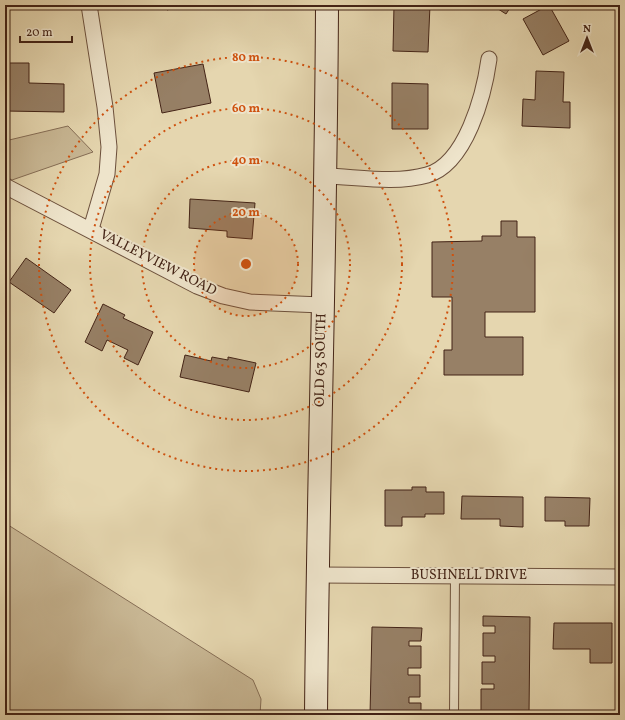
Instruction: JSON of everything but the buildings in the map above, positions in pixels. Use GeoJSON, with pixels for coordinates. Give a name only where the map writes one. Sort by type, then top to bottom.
{"type":"FeatureCollection","features":[{"type":"Feature","properties":{"kind":"main road","name":"OLD 63 SOUTH"},"geometry":{"type":"LineString","coordinates":[[316,715],[322,304],[326,176],[327,5]]}},
{"type":"Feature","properties":{"kind":"street"},"geometry":{"type":"LineString","coordinates":[[89,5],[105,107],[109,147],[107,174],[91,229]]}},
{"type":"Feature","properties":{"kind":"street"},"geometry":{"type":"LineString","coordinates":[[326,176],[411,178],[426,175],[440,169],[453,156],[470,128],[484,88],[489,59]]}},
{"type":"Feature","properties":{"kind":"street","name":"VALLEYVIEW ROAD"},"geometry":{"type":"LineString","coordinates":[[5,186],[91,229],[197,286],[223,296],[250,302],[322,304]]}},
{"type":"Feature","properties":{"kind":"street","name":"BUSHNELL DRIVE"},"geometry":{"type":"LineString","coordinates":[[317,575],[620,577]]}},
{"type":"Feature","properties":{"kind":"lane"},"geometry":{"type":"LineString","coordinates":[[454,715],[455,575]]}},
{"type":"Feature","properties":{"kind":"shaded area"},"geometry":{"type":"Polygon","coordinates":[[[68,126],[93,152],[12,180],[5,176],[5,141],[68,126]]]}},
{"type":"Feature","properties":{"kind":"shaded area"},"geometry":{"type":"Polygon","coordinates":[[[5,523],[253,680],[261,699],[260,715],[5,715],[5,523]]]}}]}
